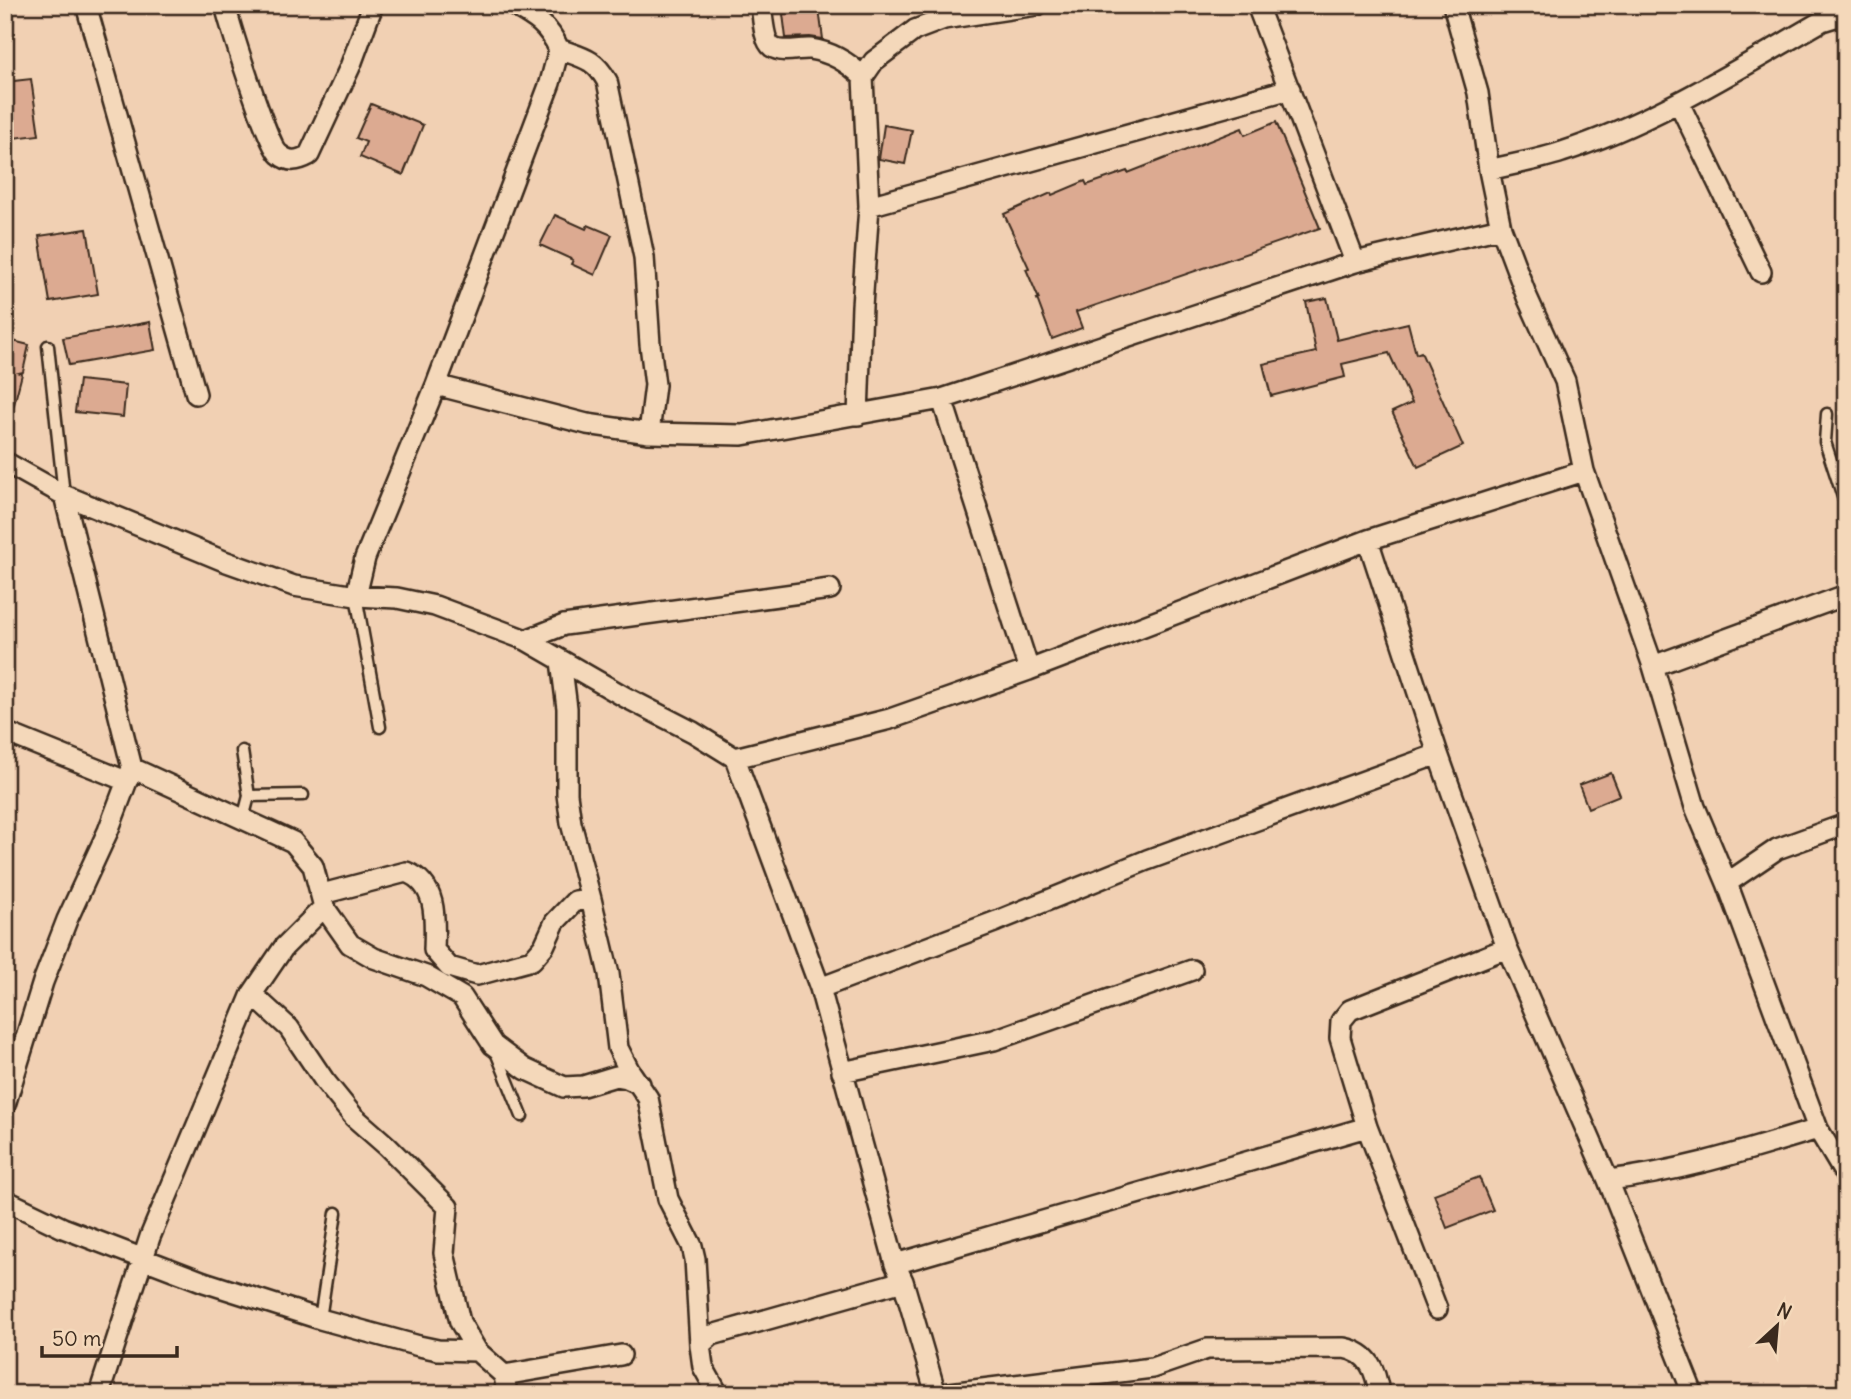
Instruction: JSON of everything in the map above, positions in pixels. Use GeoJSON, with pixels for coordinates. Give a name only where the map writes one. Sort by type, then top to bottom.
{"type":"FeatureCollection","features":[{"type":"Feature","properties":{"kind":"street"},"geometry":{"type":"LineString","coordinates":[[86,5],[196,394]]}},
{"type":"Feature","properties":{"kind":"street"},"geometry":{"type":"LineString","coordinates":[[225,5],[276,152],[287,160],[299,160],[309,155],[350,67],[373,5]]}},
{"type":"Feature","properties":{"kind":"street"},"geometry":{"type":"LineString","coordinates":[[356,596],[365,558],[436,385],[550,83],[559,49],[550,31],[533,16],[513,5]]}},
{"type":"Feature","properties":{"kind":"street"},"geometry":{"type":"LineString","coordinates":[[761,5],[767,40],[772,47],[779,50],[812,49],[852,66],[863,77]]}},
{"type":"Feature","properties":{"kind":"street"},"geometry":{"type":"LineString","coordinates":[[858,415],[869,206],[863,77],[874,61],[915,30],[944,19],[1037,5]]}},
{"type":"Feature","properties":{"kind":"street"},"geometry":{"type":"LineString","coordinates":[[1256,5],[1355,262]]}},
{"type":"Feature","properties":{"kind":"street"},"geometry":{"type":"LineString","coordinates":[[1453,5],[1478,93],[1501,228],[1527,297],[1565,382],[1584,471],[1653,666],[1695,807],[1727,883],[1818,1129],[1846,1176]]}},
{"type":"Feature","properties":{"kind":"street"},"geometry":{"type":"LineString","coordinates":[[1489,170],[1561,153],[1625,128],[1679,103],[1822,21],[1846,18]]}},
{"type":"Feature","properties":{"kind":"street"},"geometry":{"type":"LineString","coordinates":[[559,49],[598,66],[607,81],[645,269],[649,344],[655,385],[649,433]]}},
{"type":"Feature","properties":{"kind":"street"},"geometry":{"type":"LineString","coordinates":[[869,206],[1290,89]]}},
{"type":"Feature","properties":{"kind":"street"},"geometry":{"type":"LineString","coordinates":[[1679,103],[1761,272]]}},
{"type":"Feature","properties":{"kind":"street"},"geometry":{"type":"LineString","coordinates":[[436,385],[587,424],[649,433],[742,435],[942,399],[1355,262],[1501,228]]}},
{"type":"Feature","properties":{"kind":"street"},"geometry":{"type":"LineString","coordinates":[[942,399],[1029,670]]}},
{"type":"Feature","properties":{"kind":"street"},"geometry":{"type":"LineString","coordinates":[[5,462],[64,495],[224,561],[294,586],[356,596],[397,598],[435,606],[526,640],[735,758],[820,988],[899,1272],[939,1394],[1152,1368],[1207,1349],[1344,1348],[1357,1350],[1371,1363],[1377,1377],[1379,1394]]}},
{"type":"Feature","properties":{"kind":"street"},"geometry":{"type":"LineString","coordinates":[[735,758],[890,719],[1029,670],[1368,540],[1584,471]]}},
{"type":"Feature","properties":{"kind":"street"},"geometry":{"type":"LineString","coordinates":[[5,1105],[43,982],[129,775],[64,495]]}},
{"type":"Feature","properties":{"kind":"street"},"geometry":{"type":"LineString","coordinates":[[1368,540],[1438,754],[1507,948],[1608,1180],[1693,1394]]}},
{"type":"Feature","properties":{"kind":"street"},"geometry":{"type":"LineString","coordinates":[[526,640],[564,625],[830,589]]}},
{"type":"Feature","properties":{"kind":"street"},"geometry":{"type":"LineString","coordinates":[[1653,666],[1846,595]]}},
{"type":"Feature","properties":{"kind":"street"},"geometry":{"type":"LineString","coordinates":[[561,660],[567,708],[567,794],[571,823],[609,974],[618,1048],[648,1098],[668,1199],[692,1246],[703,1367],[718,1394]]}},
{"type":"Feature","properties":{"kind":"street"},"geometry":{"type":"LineString","coordinates":[[5,732],[129,775],[243,819],[293,842],[313,866],[323,900],[350,944],[374,958],[426,976],[462,997],[493,1045],[525,1069],[564,1087],[583,1086],[616,1076],[627,1077],[640,1084]]}},
{"type":"Feature","properties":{"kind":"street"},"geometry":{"type":"LineString","coordinates":[[820,988],[997,921],[1147,860],[1438,754]]}},
{"type":"Feature","properties":{"kind":"street"},"geometry":{"type":"LineString","coordinates":[[1727,883],[1777,849],[1846,824]]}},
{"type":"Feature","properties":{"kind":"street"},"geometry":{"type":"LineString","coordinates":[[99,1394],[144,1258],[251,994],[284,947],[323,900],[405,872],[419,877],[428,889],[435,925],[435,950],[450,967],[477,975],[532,960],[544,946],[555,922],[575,901],[591,899]]}},
{"type":"Feature","properties":{"kind":"street"},"geometry":{"type":"LineString","coordinates":[[1437,1309],[1367,1127],[1340,1038],[1341,1021],[1350,1010],[1507,948]]}},
{"type":"Feature","properties":{"kind":"street"},"geometry":{"type":"LineString","coordinates":[[842,1072],[994,1040],[1192,970]]}},
{"type":"Feature","properties":{"kind":"street"},"geometry":{"type":"LineString","coordinates":[[251,994],[289,1028],[324,1080],[354,1117],[448,1207],[443,1253],[460,1321],[477,1351],[506,1385],[621,1355]]}},
{"type":"Feature","properties":{"kind":"street"},"geometry":{"type":"LineString","coordinates":[[700,1345],[712,1335],[899,1272],[1367,1127]]}},
{"type":"Feature","properties":{"kind":"street"},"geometry":{"type":"LineString","coordinates":[[1608,1180],[1706,1163],[1818,1129]]}},
{"type":"Feature","properties":{"kind":"street"},"geometry":{"type":"LineString","coordinates":[[5,1200],[63,1228],[204,1282],[320,1319],[419,1346],[438,1350],[477,1351]]}},
{"type":"Feature","properties":{"kind":"lane"},"geometry":{"type":"LineString","coordinates":[[48,346],[64,495]]}},
{"type":"Feature","properties":{"kind":"lane"},"geometry":{"type":"LineString","coordinates":[[1827,414],[1825,442],[1846,506]]}},
{"type":"Feature","properties":{"kind":"lane"},"geometry":{"type":"LineString","coordinates":[[356,596],[380,727]]}},
{"type":"Feature","properties":{"kind":"lane"},"geometry":{"type":"LineString","coordinates":[[242,751],[249,796],[243,819]]}},
{"type":"Feature","properties":{"kind":"lane"},"geometry":{"type":"LineString","coordinates":[[249,796],[303,794]]}},
{"type":"Feature","properties":{"kind":"lane"},"geometry":{"type":"LineString","coordinates":[[493,1045],[522,1116]]}},
{"type":"Feature","properties":{"kind":"lane"},"geometry":{"type":"LineString","coordinates":[[320,1319],[336,1213]]}},
{"type":"Feature","properties":{"kind":"building"},"geometry":{"type":"Polygon","coordinates":[[[819,9],[823,39],[786,38],[783,14],[819,9]]]}},
{"type":"Feature","properties":{"kind":"building"},"geometry":{"type":"Polygon","coordinates":[[[31,79],[39,135],[5,139],[5,82],[31,79]]]}},
{"type":"Feature","properties":{"kind":"building"},"geometry":{"type":"Polygon","coordinates":[[[371,104],[423,125],[403,175],[360,157],[366,142],[356,138],[371,104]]]}},
{"type":"Feature","properties":{"kind":"building"},"geometry":{"type":"Polygon","coordinates":[[[1276,122],[1320,228],[1076,312],[1082,328],[1052,339],[1026,269],[1029,268],[1004,214],[1085,181],[1087,185],[1127,171],[1128,173],[1242,128],[1245,135],[1276,122]]]}},
{"type":"Feature","properties":{"kind":"building"},"geometry":{"type":"Polygon","coordinates":[[[884,125],[912,130],[905,164],[879,159],[884,125]]]}},
{"type":"Feature","properties":{"kind":"building"},"geometry":{"type":"Polygon","coordinates":[[[555,215],[586,229],[588,225],[612,235],[595,275],[571,264],[573,260],[540,245],[555,215]]]}},
{"type":"Feature","properties":{"kind":"building"},"geometry":{"type":"Polygon","coordinates":[[[87,229],[98,294],[50,302],[39,236],[87,229]]]}},
{"type":"Feature","properties":{"kind":"building"},"geometry":{"type":"Polygon","coordinates":[[[1327,298],[1337,340],[1408,323],[1416,354],[1421,352],[1463,446],[1418,467],[1392,412],[1412,403],[1389,353],[1342,364],[1345,377],[1271,396],[1263,364],[1316,352],[1306,302],[1327,298]]]}},
{"type":"Feature","properties":{"kind":"building"},"geometry":{"type":"Polygon","coordinates":[[[150,322],[155,350],[69,365],[63,338],[150,322]]]}},
{"type":"Feature","properties":{"kind":"building"},"geometry":{"type":"Polygon","coordinates":[[[5,339],[29,345],[23,372],[19,373],[22,374],[10,420],[5,420],[5,339]]]}},
{"type":"Feature","properties":{"kind":"building"},"geometry":{"type":"Polygon","coordinates":[[[79,380],[126,385],[123,417],[75,412],[79,380]]]}},
{"type":"Feature","properties":{"kind":"building"},"geometry":{"type":"Polygon","coordinates":[[[1611,773],[1620,795],[1588,808],[1579,785],[1611,773]]]}},
{"type":"Feature","properties":{"kind":"building"},"geometry":{"type":"Polygon","coordinates":[[[1479,1177],[1493,1210],[1447,1228],[1434,1194],[1479,1177]]]}}]}
